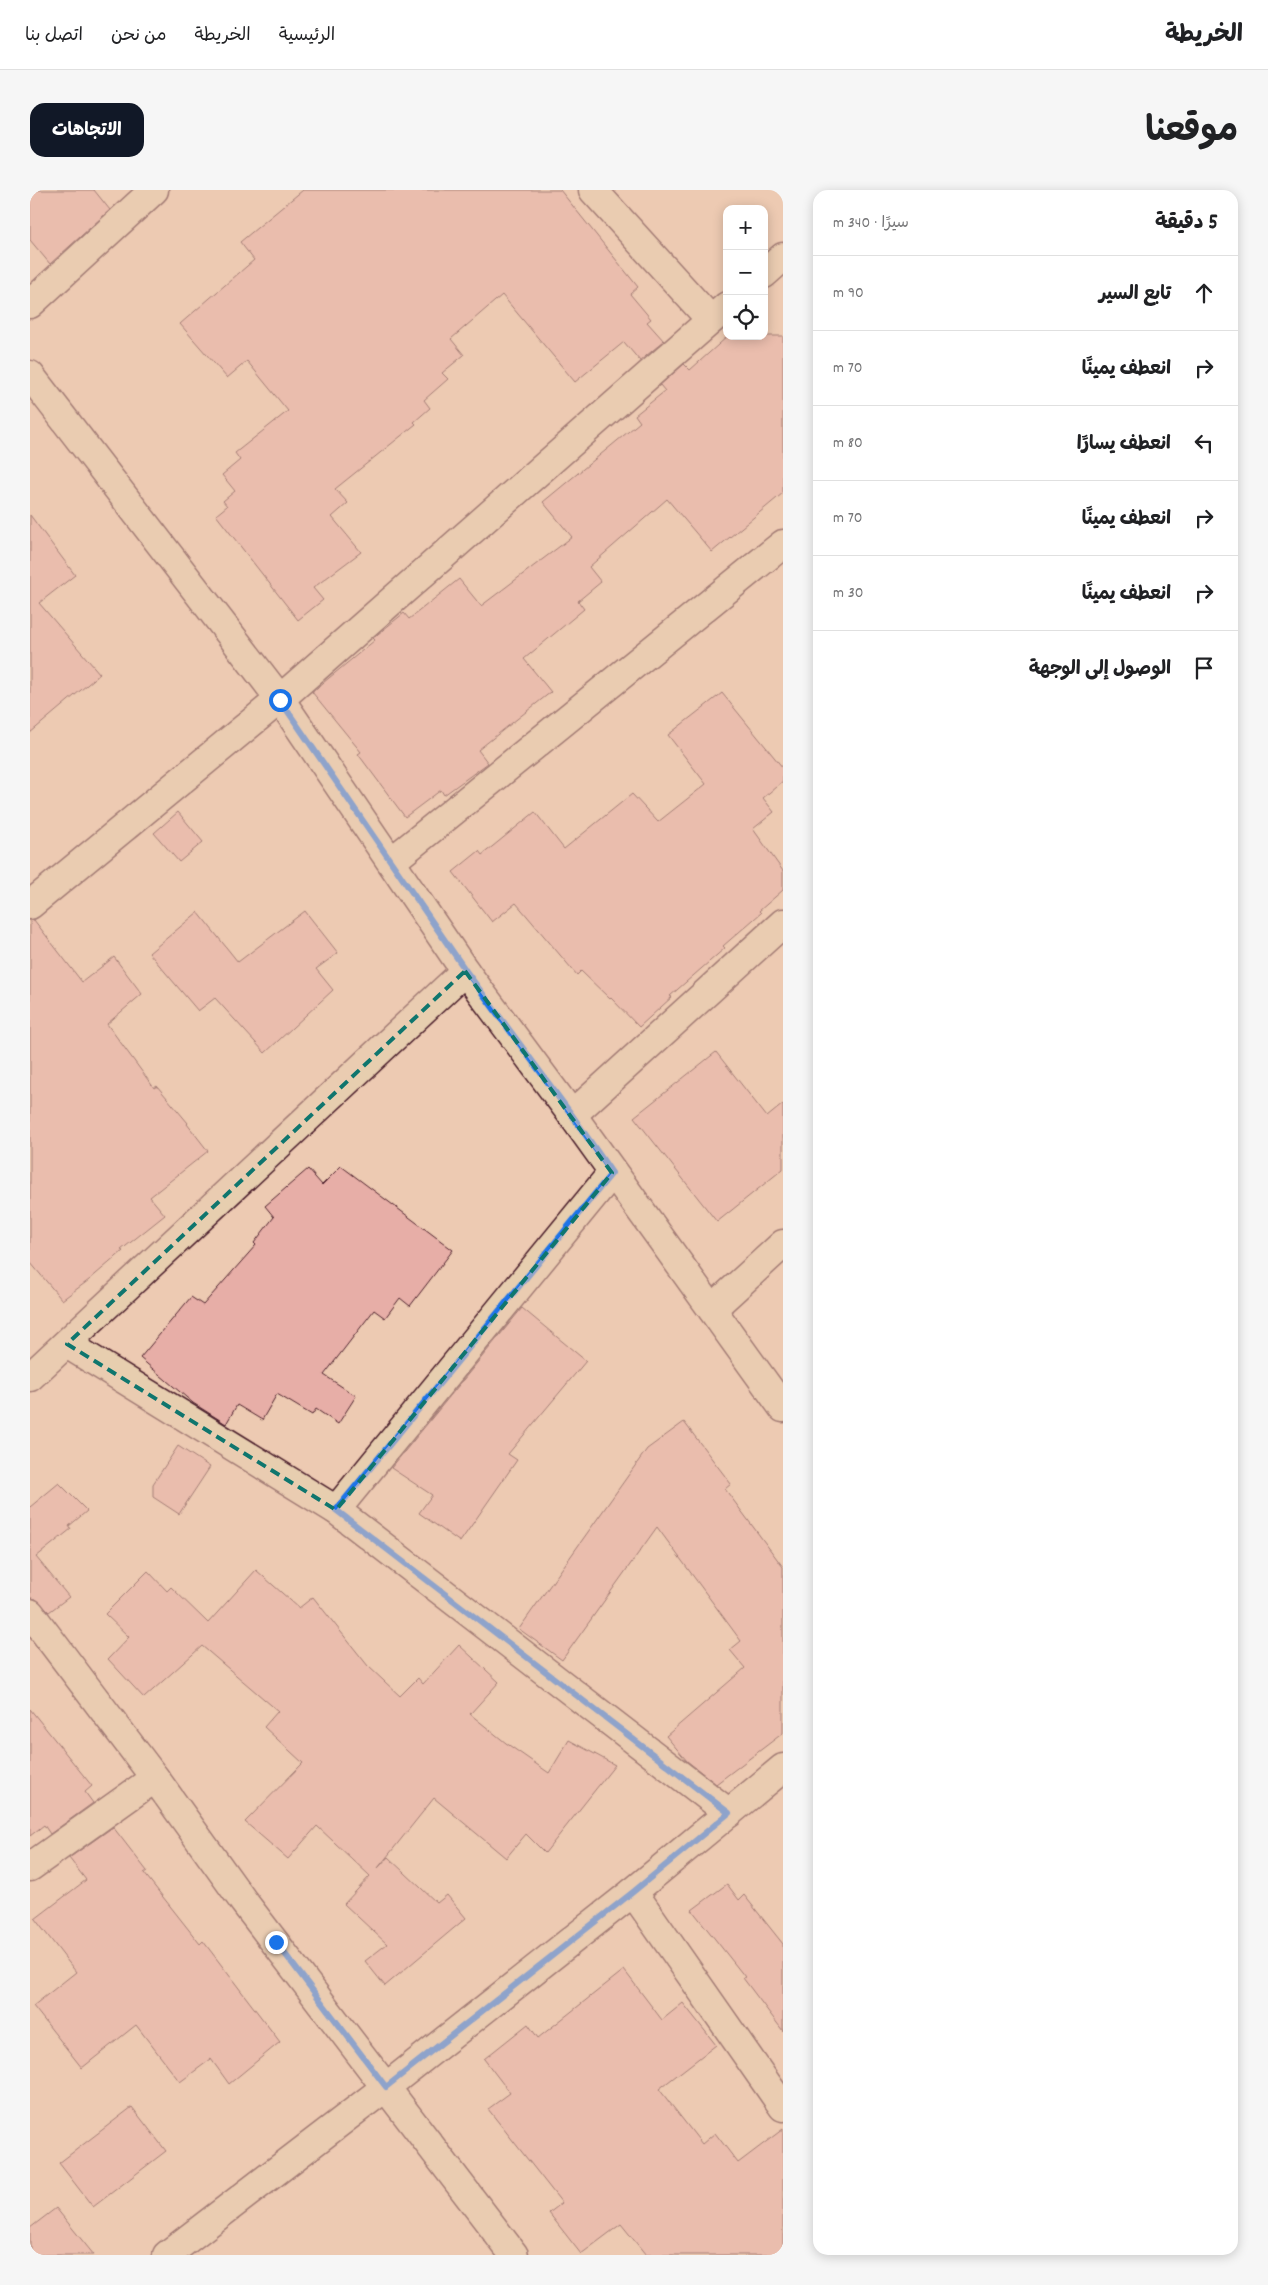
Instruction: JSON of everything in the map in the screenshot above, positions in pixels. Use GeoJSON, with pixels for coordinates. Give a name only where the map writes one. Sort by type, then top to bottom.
{"type":"FeatureCollection","features":[{"type":"Feature","properties":{"kind":"street"},"geometry":{"type":"LineString","coordinates":[[30,304],[154,190]]}},
{"type":"Feature","properties":{"kind":"street"},"geometry":{"type":"LineString","coordinates":[[30,905],[280,700],[719,313],[593,190]]}},
{"type":"Feature","properties":{"kind":"street"},"geometry":{"type":"LineString","coordinates":[[768,270],[783,257]]}},
{"type":"Feature","properties":{"kind":"street"},"geometry":{"type":"LineString","coordinates":[[30,375],[280,700],[466,971],[783,1408]]}},
{"type":"Feature","properties":{"kind":"street"},"geometry":{"type":"LineString","coordinates":[[392,861],[783,544]]}},
{"type":"Feature","properties":{"kind":"street"},"geometry":{"type":"LineString","coordinates":[[572,1115],[783,923]]}},
{"type":"Feature","properties":{"kind":"street"},"geometry":{"type":"LineString","coordinates":[[30,1377],[466,971]]}},
{"type":"Feature","properties":{"kind":"street"},"geometry":{"type":"LineString","coordinates":[[336,1510],[612,1173]]}},
{"type":"Feature","properties":{"kind":"street"},"geometry":{"type":"LineString","coordinates":[[712,1309],[783,1244]]}},
{"type":"Feature","properties":{"kind":"street"},"geometry":{"type":"LineString","coordinates":[[67,1344],[336,1510],[729,1813]]}},
{"type":"Feature","properties":{"kind":"street"},"geometry":{"type":"LineString","coordinates":[[30,1613],[155,1778],[244,1902],[514,2255]]}},
{"type":"Feature","properties":{"kind":"street"},"geometry":{"type":"LineString","coordinates":[[167,2255],[386,2087],[633,1892],[783,1768]]}},
{"type":"Feature","properties":{"kind":"street"},"geometry":{"type":"LineString","coordinates":[[30,1867],[155,1778]]}},
{"type":"Feature","properties":{"kind":"street"},"geometry":{"type":"LineString","coordinates":[[633,1892],[783,2107]]}},
{"type":"Feature","properties":{"kind":"highlighted area"},"geometry":{"type":"Polygon","coordinates":[[[465,971],[612,1173],[336,1510],[67,1344],[465,971]]]}},
{"type":"Feature","properties":{"kind":"building"},"geometry":{"type":"Polygon","coordinates":[[[30,190],[94,190],[110,210],[50,264],[30,240],[30,190]]]}},
{"type":"Feature","properties":{"kind":"building"},"geometry":{"type":"Polygon","coordinates":[[[303,190],[560,190],[638,287],[630,294],[651,319],[647,322],[664,341],[640,361],[624,342],[575,382],[502,295],[451,339],[464,355],[442,373],[448,379],[424,400],[430,408],[414,422],[416,424],[335,489],[348,503],[332,517],[361,552],[313,588],[323,600],[298,620],[216,515],[227,506],[223,501],[235,491],[222,475],[240,460],[235,453],[288,411],[247,361],[227,378],[180,324],[254,260],[240,242],[303,190]]]}},
{"type":"Feature","properties":{"kind":"building"},"geometry":{"type":"Polygon","coordinates":[[[768,336],[783,336],[783,493],[712,552],[667,499],[589,567],[601,582],[578,601],[584,609],[524,659],[551,692],[478,750],[488,763],[444,795],[441,790],[405,817],[358,754],[361,752],[312,692],[375,640],[373,638],[404,613],[409,619],[459,579],[481,606],[572,537],[543,502],[640,422],[635,415],[665,391],[660,385],[684,364],[690,370],[724,340],[768,340],[768,336]]]}},
{"type":"Feature","properties":{"kind":"building"},"geometry":{"type":"Polygon","coordinates":[[[30,515],[75,575],[39,603],[100,674],[30,733],[30,515]]]}},
{"type":"Feature","properties":{"kind":"building"},"geometry":{"type":"Polygon","coordinates":[[[722,693],[783,768],[783,781],[763,798],[774,812],[753,829],[783,871],[783,890],[759,911],[761,913],[723,946],[725,948],[670,996],[672,997],[639,1027],[581,971],[577,975],[516,903],[492,922],[453,872],[479,851],[482,855],[535,812],[564,849],[632,794],[658,822],[706,784],[668,735],[722,693]]]}},
{"type":"Feature","properties":{"kind":"building"},"geometry":{"type":"Polygon","coordinates":[[[178,812],[203,842],[179,862],[154,833],[178,812]]]}},
{"type":"Feature","properties":{"kind":"building"},"geometry":{"type":"Polygon","coordinates":[[[305,911],[338,953],[316,969],[333,990],[265,1053],[215,998],[198,1011],[149,953],[198,912],[238,962],[305,911]]]}},
{"type":"Feature","properties":{"kind":"building"},"geometry":{"type":"Polygon","coordinates":[[[30,920],[34,920],[82,982],[114,957],[142,994],[107,1024],[154,1088],[157,1086],[188,1123],[208,1151],[150,1197],[165,1215],[121,1250],[123,1251],[89,1280],[62,1300],[30,1262],[30,920]]]}},
{"type":"Feature","properties":{"kind":"building"},"geometry":{"type":"Polygon","coordinates":[[[716,1052],[767,1117],[783,1104],[783,1169],[717,1222],[634,1117],[716,1052]]]}},
{"type":"Feature","properties":{"kind":"building"},"geometry":{"type":"Polygon","coordinates":[[[341,1166],[453,1250],[410,1306],[400,1298],[385,1318],[374,1310],[324,1375],[356,1396],[338,1424],[316,1409],[312,1415],[277,1394],[262,1420],[237,1405],[226,1424],[193,1403],[140,1358],[191,1297],[203,1305],[256,1245],[254,1243],[274,1217],[265,1206],[308,1169],[322,1185],[341,1166]]]}},
{"type":"Feature","properties":{"kind":"building"},"geometry":{"type":"Polygon","coordinates":[[[522,1308],[586,1361],[508,1454],[517,1460],[460,1542],[419,1513],[432,1495],[391,1468],[522,1308]]]}},
{"type":"Feature","properties":{"kind":"building"},"geometry":{"type":"Polygon","coordinates":[[[684,1422],[731,1484],[725,1489],[783,1567],[783,1733],[716,1784],[687,1761],[666,1736],[745,1668],[730,1650],[741,1641],[657,1527],[562,1660],[519,1629],[647,1449],[684,1422]]]}},
{"type":"Feature","properties":{"kind":"building"},"geometry":{"type":"Polygon","coordinates":[[[178,1446],[210,1467],[179,1514],[153,1497],[153,1484],[178,1446]]]}},
{"type":"Feature","properties":{"kind":"building"},"geometry":{"type":"Polygon","coordinates":[[[59,1483],[87,1511],[69,1526],[71,1529],[36,1557],[69,1597],[49,1612],[36,1599],[30,1598],[30,1507],[59,1483]]]}},
{"type":"Feature","properties":{"kind":"building"},"geometry":{"type":"Polygon","coordinates":[[[256,1570],[299,1608],[313,1597],[368,1666],[400,1696],[418,1678],[423,1684],[459,1645],[499,1682],[470,1714],[506,1743],[549,1773],[569,1740],[615,1765],[545,1853],[526,1834],[506,1858],[434,1798],[378,1868],[388,1857],[437,1903],[447,1895],[466,1918],[385,1986],[365,1961],[387,1944],[344,1904],[370,1876],[317,1826],[288,1859],[245,1822],[303,1763],[264,1727],[278,1711],[202,1646],[144,1698],[108,1659],[129,1637],[105,1614],[148,1571],[167,1591],[171,1587],[208,1623],[256,1570]]]}},
{"type":"Feature","properties":{"kind":"building"},"geometry":{"type":"Polygon","coordinates":[[[30,1709],[92,1786],[85,1792],[93,1803],[50,1834],[44,1825],[30,1836],[30,1709]]]}},
{"type":"Feature","properties":{"kind":"building"},"geometry":{"type":"Polygon","coordinates":[[[113,1827],[147,1871],[144,1873],[200,1944],[203,1941],[280,2042],[229,2084],[211,2059],[180,2082],[136,2025],[82,2068],[33,2006],[76,1972],[35,1919],[86,1880],[69,1858],[113,1827]]]}},
{"type":"Feature","properties":{"kind":"building"},"geometry":{"type":"Polygon","coordinates":[[[727,1884],[739,1900],[744,1895],[783,1944],[783,2031],[743,1978],[745,1977],[692,1910],[727,1884]]]}},
{"type":"Feature","properties":{"kind":"building"},"geometry":{"type":"Polygon","coordinates":[[[624,1970],[662,2020],[683,2003],[716,2045],[659,2089],[702,2144],[715,2133],[738,2163],[783,2129],[783,2255],[646,2255],[621,2224],[581,2254],[549,2213],[562,2203],[488,2109],[510,2093],[484,2059],[528,2024],[538,2038],[624,1970]]]}},
{"type":"Feature","properties":{"kind":"building"},"geometry":{"type":"Polygon","coordinates":[[[132,2107],[166,2151],[93,2207],[59,2163],[132,2107]]]}},
{"type":"Feature","properties":{"kind":"building"},"geometry":{"type":"Polygon","coordinates":[[[56,2208],[94,2255],[30,2255],[30,2228],[56,2208]]]}},
{"type":"Feature","properties":{"kind":"route"},"geometry":{"type":"LineString","coordinates":[[276,1942],[386,2087],[633,1892],[729,1813],[336,1510],[612,1173],[572,1115],[466,971],[280,700]]}}]}
